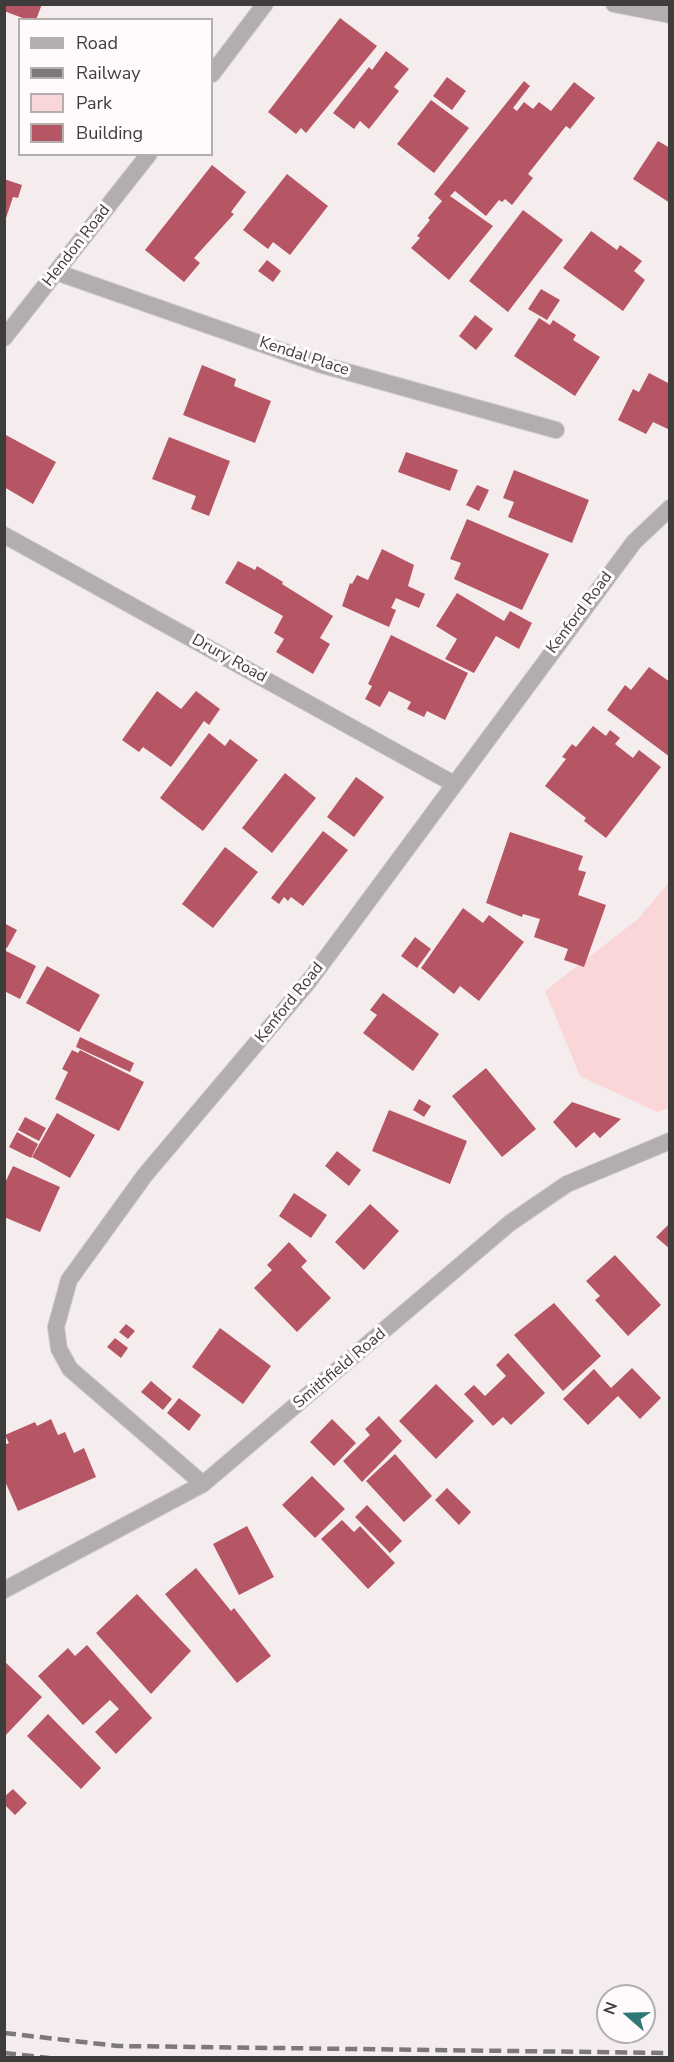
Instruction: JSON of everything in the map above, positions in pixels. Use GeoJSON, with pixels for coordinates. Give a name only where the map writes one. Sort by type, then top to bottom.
{"type":"FeatureCollection","features":[{"type":"Feature","properties":{"kind":"street"},"geometry":{"type":"LineString","coordinates":[[213,74],[266,4]]}},
{"type":"Feature","properties":{"kind":"street"},"geometry":{"type":"LineString","coordinates":[[614,4],[669,15]]}},
{"type":"Feature","properties":{"kind":"street","name":"Hendon Road"},"geometry":{"type":"LineString","coordinates":[[4,338],[147,156]]}},
{"type":"Feature","properties":{"kind":"street","name":"Kendal Place"},"geometry":{"type":"LineString","coordinates":[[56,272],[319,364],[556,430]]}},
{"type":"Feature","properties":{"kind":"street","name":"Kenford Road"},"geometry":{"type":"LineString","coordinates":[[203,1484],[70,1370],[59,1349],[56,1327],[61,1302],[69,1280],[145,1175],[309,981],[634,542],[669,508]]}},
{"type":"Feature","properties":{"kind":"street","name":"Drury Road"},"geometry":{"type":"LineString","coordinates":[[4,535],[453,784]]}},
{"type":"Feature","properties":{"kind":"street","name":"Smithfield Road"},"geometry":{"type":"LineString","coordinates":[[4,1590],[203,1484],[510,1223],[567,1184],[669,1141]]}},
{"type":"Feature","properties":{"kind":"green space"},"geometry":{"type":"Polygon","coordinates":[[[669,882],[669,1108],[657,1112],[580,1076],[545,991],[638,919],[669,882]]]}},
{"type":"Feature","properties":{"kind":"building"},"geometry":{"type":"Polygon","coordinates":[[[6,4],[42,4],[37,18],[23,18],[4,11],[6,4]]]}},
{"type":"Feature","properties":{"kind":"building"},"geometry":{"type":"Polygon","coordinates":[[[340,18],[377,46],[306,133],[301,128],[296,134],[268,112],[340,18]]]}},
{"type":"Feature","properties":{"kind":"building"},"geometry":{"type":"Polygon","coordinates":[[[386,51],[409,69],[394,87],[399,91],[369,129],[360,121],[354,129],[333,113],[369,67],[372,70],[386,51]]]}},
{"type":"Feature","properties":{"kind":"building"},"geometry":{"type":"Polygon","coordinates":[[[447,77],[466,91],[452,110],[433,96],[447,77]]]}},
{"type":"Feature","properties":{"kind":"building"},"geometry":{"type":"Polygon","coordinates":[[[524,81],[530,86],[513,108],[517,111],[524,102],[533,109],[539,102],[551,111],[574,82],[595,98],[570,129],[566,126],[528,174],[533,178],[512,205],[505,199],[502,202],[499,200],[486,216],[455,191],[450,196],[493,226],[449,280],[411,248],[420,238],[417,236],[430,220],[428,218],[442,201],[434,194],[524,81]]]}},
{"type":"Feature","properties":{"kind":"building"},"geometry":{"type":"Polygon","coordinates":[[[431,100],[469,128],[434,173],[397,144],[431,100]]]}},
{"type":"Feature","properties":{"kind":"building"},"geometry":{"type":"Polygon","coordinates":[[[658,141],[670,148],[670,203],[633,179],[658,141]]]}},
{"type":"Feature","properties":{"kind":"building"},"geometry":{"type":"Polygon","coordinates":[[[212,165],[246,192],[231,212],[234,214],[194,258],[200,263],[184,282],[145,250],[212,165]]]}},
{"type":"Feature","properties":{"kind":"building"},"geometry":{"type":"Polygon","coordinates":[[[287,174],[328,206],[290,255],[273,242],[268,249],[243,230],[287,174]]]}},
{"type":"Feature","properties":{"kind":"building"},"geometry":{"type":"Polygon","coordinates":[[[4,179],[22,185],[18,198],[13,197],[5,221],[4,179]]]}},
{"type":"Feature","properties":{"kind":"building"},"geometry":{"type":"Polygon","coordinates":[[[523,210],[563,240],[508,312],[469,281],[523,210]]]}},
{"type":"Feature","properties":{"kind":"building"},"geometry":{"type":"Polygon","coordinates":[[[591,231],[617,250],[620,245],[642,261],[634,271],[645,280],[623,311],[563,268],[591,231]]]}},
{"type":"Feature","properties":{"kind":"building"},"geometry":{"type":"Polygon","coordinates":[[[267,260],[281,271],[273,282],[258,271],[267,260]]]}},
{"type":"Feature","properties":{"kind":"building"},"geometry":{"type":"Polygon","coordinates":[[[541,289],[560,300],[547,320],[528,309],[541,289]]]}},
{"type":"Feature","properties":{"kind":"building"},"geometry":{"type":"Polygon","coordinates":[[[475,315],[493,329],[476,350],[459,336],[475,315]]]}},
{"type":"Feature","properties":{"kind":"building"},"geometry":{"type":"Polygon","coordinates":[[[539,318],[550,325],[553,320],[576,335],[573,340],[600,357],[575,396],[514,356],[539,318]]]}},
{"type":"Feature","properties":{"kind":"building"},"geometry":{"type":"Polygon","coordinates":[[[202,365],[236,379],[234,386],[271,401],[255,443],[183,415],[202,365]]]}},
{"type":"Feature","properties":{"kind":"building"},"geometry":{"type":"Polygon","coordinates":[[[649,373],[670,384],[670,430],[653,422],[646,434],[618,420],[633,389],[639,392],[649,373]]]}},
{"type":"Feature","properties":{"kind":"building"},"geometry":{"type":"Polygon","coordinates":[[[4,434],[56,462],[33,504],[4,487],[4,434]]]}},
{"type":"Feature","properties":{"kind":"building"},"geometry":{"type":"Polygon","coordinates":[[[169,437],[230,461],[209,516],[191,509],[196,496],[152,479],[169,437]]]}},
{"type":"Feature","properties":{"kind":"building"},"geometry":{"type":"Polygon","coordinates":[[[406,452],[458,470],[450,491],[398,472],[406,452]]]}},
{"type":"Feature","properties":{"kind":"building"},"geometry":{"type":"Polygon","coordinates":[[[514,470],[589,500],[572,543],[508,517],[514,502],[503,498],[514,470]]]}},
{"type":"Feature","properties":{"kind":"building"},"geometry":{"type":"Polygon","coordinates":[[[477,485],[489,490],[479,511],[466,505],[477,485]]]}},
{"type":"Feature","properties":{"kind":"building"},"geometry":{"type":"Polygon","coordinates":[[[467,519],[549,554],[522,610],[454,579],[461,563],[450,559],[467,519]]]}},
{"type":"Feature","properties":{"kind":"building"},"geometry":{"type":"Polygon","coordinates":[[[382,549],[414,565],[408,586],[425,594],[419,608],[396,598],[391,608],[396,610],[389,627],[342,606],[350,583],[352,584],[357,575],[368,580],[382,549]]]}},
{"type":"Feature","properties":{"kind":"building"},"geometry":{"type":"Polygon","coordinates":[[[238,561],[255,570],[257,566],[333,616],[320,638],[330,644],[313,674],[276,652],[284,639],[274,633],[283,616],[225,583],[238,561]]]}},
{"type":"Feature","properties":{"kind":"building"},"geometry":{"type":"Polygon","coordinates":[[[457,593],[504,621],[510,611],[532,623],[519,649],[496,636],[474,673],[445,659],[457,639],[436,626],[457,593]]]}},
{"type":"Feature","properties":{"kind":"building"},"geometry":{"type":"Polygon","coordinates":[[[391,635],[468,673],[445,720],[427,711],[424,717],[407,709],[411,702],[389,691],[380,707],[365,699],[372,686],[368,684],[391,635]]]}},
{"type":"Feature","properties":{"kind":"building"},"geometry":{"type":"Polygon","coordinates":[[[649,667],[670,682],[670,757],[607,710],[625,685],[631,690],[649,667]]]}},
{"type":"Feature","properties":{"kind":"building"},"geometry":{"type":"Polygon","coordinates":[[[157,691],[181,709],[196,691],[220,709],[209,725],[204,721],[171,767],[143,747],[139,752],[122,740],[157,691]]]}},
{"type":"Feature","properties":{"kind":"building"},"geometry":{"type":"Polygon","coordinates":[[[593,726],[606,736],[610,730],[620,738],[615,744],[633,758],[639,750],[661,767],[606,838],[584,821],[586,818],[545,786],[566,759],[562,757],[572,744],[576,747],[593,726]]]}},
{"type":"Feature","properties":{"kind":"building"},"geometry":{"type":"Polygon","coordinates":[[[209,733],[225,746],[230,739],[258,760],[203,831],[160,798],[209,733]]]}},
{"type":"Feature","properties":{"kind":"building"},"geometry":{"type":"Polygon","coordinates":[[[285,773],[316,798],[272,853],[242,828],[285,773]]]}},
{"type":"Feature","properties":{"kind":"building"},"geometry":{"type":"Polygon","coordinates":[[[356,777],[384,797],[354,837],[327,817],[356,777]]]}},
{"type":"Feature","properties":{"kind":"building"},"geometry":{"type":"Polygon","coordinates":[[[323,831],[348,850],[303,906],[291,897],[288,901],[284,897],[279,904],[271,898],[323,831]]]}},
{"type":"Feature","properties":{"kind":"building"},"geometry":{"type":"Polygon","coordinates":[[[510,832],[583,856],[578,870],[586,872],[578,895],[606,905],[584,967],[564,960],[568,949],[534,937],[540,919],[523,914],[522,917],[486,903],[510,832]]]}},
{"type":"Feature","properties":{"kind":"building"},"geometry":{"type":"Polygon","coordinates":[[[225,847],[258,872],[213,928],[182,904],[225,847]]]}},
{"type":"Feature","properties":{"kind":"building"},"geometry":{"type":"Polygon","coordinates":[[[463,908],[483,923],[489,915],[524,942],[479,1001],[460,986],[454,994],[421,968],[463,908]]]}},
{"type":"Feature","properties":{"kind":"building"},"geometry":{"type":"Polygon","coordinates":[[[4,923],[17,930],[7,948],[4,946],[4,923]]]}},
{"type":"Feature","properties":{"kind":"building"},"geometry":{"type":"Polygon","coordinates":[[[415,937],[431,949],[417,968],[401,956],[415,937]]]}},
{"type":"Feature","properties":{"kind":"building"},"geometry":{"type":"Polygon","coordinates":[[[4,950],[36,966],[20,999],[4,991],[4,950]]]}},
{"type":"Feature","properties":{"kind":"building"},"geometry":{"type":"Polygon","coordinates":[[[47,966],[100,995],[79,1032],[26,1003],[47,966]]]}},
{"type":"Feature","properties":{"kind":"building"},"geometry":{"type":"Polygon","coordinates":[[[383,993],[439,1034],[413,1071],[363,1033],[377,1015],[370,1010],[383,993]]]}},
{"type":"Feature","properties":{"kind":"building"},"geometry":{"type":"Polygon","coordinates":[[[80,1037],[134,1063],[130,1072],[76,1047],[80,1037]]]}},
{"type":"Feature","properties":{"kind":"building"},"geometry":{"type":"Polygon","coordinates":[[[72,1050],[78,1053],[80,1050],[144,1082],[119,1131],[55,1099],[68,1072],[62,1069],[72,1050]]]}},
{"type":"Feature","properties":{"kind":"building"},"geometry":{"type":"Polygon","coordinates":[[[486,1068],[536,1129],[502,1157],[452,1096],[486,1068]]]}},
{"type":"Feature","properties":{"kind":"building"},"geometry":{"type":"Polygon","coordinates":[[[419,1099],[431,1106],[424,1117],[413,1110],[419,1099]]]}},
{"type":"Feature","properties":{"kind":"building"},"geometry":{"type":"Polygon","coordinates":[[[572,1102],[621,1119],[600,1138],[594,1132],[576,1148],[553,1122],[572,1102]]]}},
{"type":"Feature","properties":{"kind":"building"},"geometry":{"type":"Polygon","coordinates":[[[389,1110],[467,1141],[450,1184],[372,1151],[389,1110]]]}},
{"type":"Feature","properties":{"kind":"building"},"geometry":{"type":"Polygon","coordinates":[[[57,1113],[95,1135],[70,1178],[32,1157],[57,1113]]]}},
{"type":"Feature","properties":{"kind":"building"},"geometry":{"type":"Polygon","coordinates":[[[25,1117],[46,1128],[39,1141],[18,1130],[25,1117]]]}},
{"type":"Feature","properties":{"kind":"building"},"geometry":{"type":"Polygon","coordinates":[[[17,1132],[38,1144],[31,1158],[9,1147],[17,1132]]]}},
{"type":"Feature","properties":{"kind":"building"},"geometry":{"type":"Polygon","coordinates":[[[337,1151],[361,1170],[349,1186],[325,1166],[337,1151]]]}},
{"type":"Feature","properties":{"kind":"building"},"geometry":{"type":"Polygon","coordinates":[[[13,1166],[60,1187],[40,1232],[4,1217],[4,1185],[13,1166]]]}},
{"type":"Feature","properties":{"kind":"building"},"geometry":{"type":"Polygon","coordinates":[[[294,1193],[327,1215],[311,1238],[279,1216],[294,1193]]]}},
{"type":"Feature","properties":{"kind":"building"},"geometry":{"type":"Polygon","coordinates":[[[370,1204],[399,1231],[364,1270],[335,1242],[370,1204]]]}},
{"type":"Feature","properties":{"kind":"building"},"geometry":{"type":"Polygon","coordinates":[[[670,1223],[670,1249],[656,1237],[670,1223]]]}},
{"type":"Feature","properties":{"kind":"building"},"geometry":{"type":"Polygon","coordinates":[[[289,1242],[307,1261],[301,1267],[331,1298],[297,1332],[254,1288],[272,1270],[267,1265],[289,1242]]]}},
{"type":"Feature","properties":{"kind":"building"},"geometry":{"type":"Polygon","coordinates":[[[615,1255],[661,1305],[628,1336],[595,1300],[600,1296],[586,1281],[615,1255]]]}},
{"type":"Feature","properties":{"kind":"building"},"geometry":{"type":"Polygon","coordinates":[[[554,1303],[601,1356],[563,1391],[514,1335],[554,1303]]]}},
{"type":"Feature","properties":{"kind":"building"},"geometry":{"type":"Polygon","coordinates":[[[126,1324],[135,1331],[128,1339],[119,1332],[126,1324]]]}},
{"type":"Feature","properties":{"kind":"building"},"geometry":{"type":"Polygon","coordinates":[[[220,1328],[271,1366],[243,1404],[192,1367],[220,1328]]]}},
{"type":"Feature","properties":{"kind":"building"},"geometry":{"type":"Polygon","coordinates":[[[115,1338],[128,1348],[121,1358],[107,1347],[115,1338]]]}},
{"type":"Feature","properties":{"kind":"building"},"geometry":{"type":"Polygon","coordinates":[[[508,1353],[545,1393],[511,1425],[503,1417],[493,1426],[464,1394],[474,1385],[485,1396],[506,1376],[496,1365],[508,1353]]]}},
{"type":"Feature","properties":{"kind":"building"},"geometry":{"type":"Polygon","coordinates":[[[632,1368],[661,1398],[640,1419],[618,1396],[588,1425],[563,1399],[594,1369],[611,1388],[632,1368]]]}},
{"type":"Feature","properties":{"kind":"building"},"geometry":{"type":"Polygon","coordinates":[[[151,1381],[172,1399],[163,1410],[141,1392],[151,1381]]]}},
{"type":"Feature","properties":{"kind":"building"},"geometry":{"type":"Polygon","coordinates":[[[436,1384],[474,1421],[436,1459],[399,1421],[436,1384]]]}},
{"type":"Feature","properties":{"kind":"building"},"geometry":{"type":"Polygon","coordinates":[[[179,1398],[201,1415],[189,1431],[167,1413],[179,1398]]]}},
{"type":"Feature","properties":{"kind":"building"},"geometry":{"type":"Polygon","coordinates":[[[379,1416],[402,1441],[362,1482],[343,1461],[370,1435],[365,1429],[379,1416]]]}},
{"type":"Feature","properties":{"kind":"building"},"geometry":{"type":"Polygon","coordinates":[[[51,1419],[58,1435],[65,1432],[74,1453],[84,1448],[96,1477],[18,1511],[4,1479],[4,1445],[9,1443],[5,1435],[35,1422],[37,1426],[51,1419]]]}},
{"type":"Feature","properties":{"kind":"building"},"geometry":{"type":"Polygon","coordinates":[[[332,1419],[356,1443],[334,1466],[310,1442],[332,1419]]]}},
{"type":"Feature","properties":{"kind":"building"},"geometry":{"type":"Polygon","coordinates":[[[395,1454],[432,1496],[404,1522],[366,1481],[395,1454]]]}},
{"type":"Feature","properties":{"kind":"building"},"geometry":{"type":"Polygon","coordinates":[[[312,1476],[345,1509],[315,1538],[282,1505],[312,1476]]]}},
{"type":"Feature","properties":{"kind":"building"},"geometry":{"type":"Polygon","coordinates":[[[447,1488],[471,1512],[459,1525],[435,1500],[447,1488]]]}},
{"type":"Feature","properties":{"kind":"building"},"geometry":{"type":"Polygon","coordinates":[[[367,1505],[402,1541],[390,1553],[355,1517],[367,1505]]]}},
{"type":"Feature","properties":{"kind":"building"},"geometry":{"type":"Polygon","coordinates":[[[342,1520],[354,1532],[360,1526],[395,1563],[368,1589],[321,1539],[342,1520]]]}},
{"type":"Feature","properties":{"kind":"building"},"geometry":{"type":"Polygon","coordinates":[[[247,1526],[274,1577],[239,1595],[213,1544],[247,1526]]]}},
{"type":"Feature","properties":{"kind":"building"},"geometry":{"type":"Polygon","coordinates":[[[196,1568],[231,1611],[234,1608],[271,1656],[237,1683],[165,1594],[196,1568]]]}},
{"type":"Feature","properties":{"kind":"building"},"geometry":{"type":"Polygon","coordinates":[[[137,1594],[191,1651],[151,1694],[96,1633],[137,1594]]]}},
{"type":"Feature","properties":{"kind":"building"},"geometry":{"type":"Polygon","coordinates":[[[87,1645],[152,1718],[116,1754],[95,1732],[119,1709],[110,1700],[83,1725],[38,1676],[68,1648],[75,1656],[87,1645]]]}},
{"type":"Feature","properties":{"kind":"building"},"geometry":{"type":"Polygon","coordinates":[[[4,1661],[42,1697],[4,1737],[4,1661]]]}},
{"type":"Feature","properties":{"kind":"building"},"geometry":{"type":"Polygon","coordinates":[[[48,1714],[101,1768],[81,1789],[27,1736],[48,1714]]]}},
{"type":"Feature","properties":{"kind":"building"},"geometry":{"type":"Polygon","coordinates":[[[13,1789],[27,1803],[15,1815],[4,1804],[4,1797],[13,1789]]]}},
{"type":"Feature","properties":{"kind":"railway"},"geometry":{"type":"LineString","coordinates":[[4,2033],[118,2046],[670,2053]]}},
{"type":"Feature","properties":{"kind":"railway"},"geometry":{"type":"LineString","coordinates":[[4,2053],[49,2058]]}}]}
